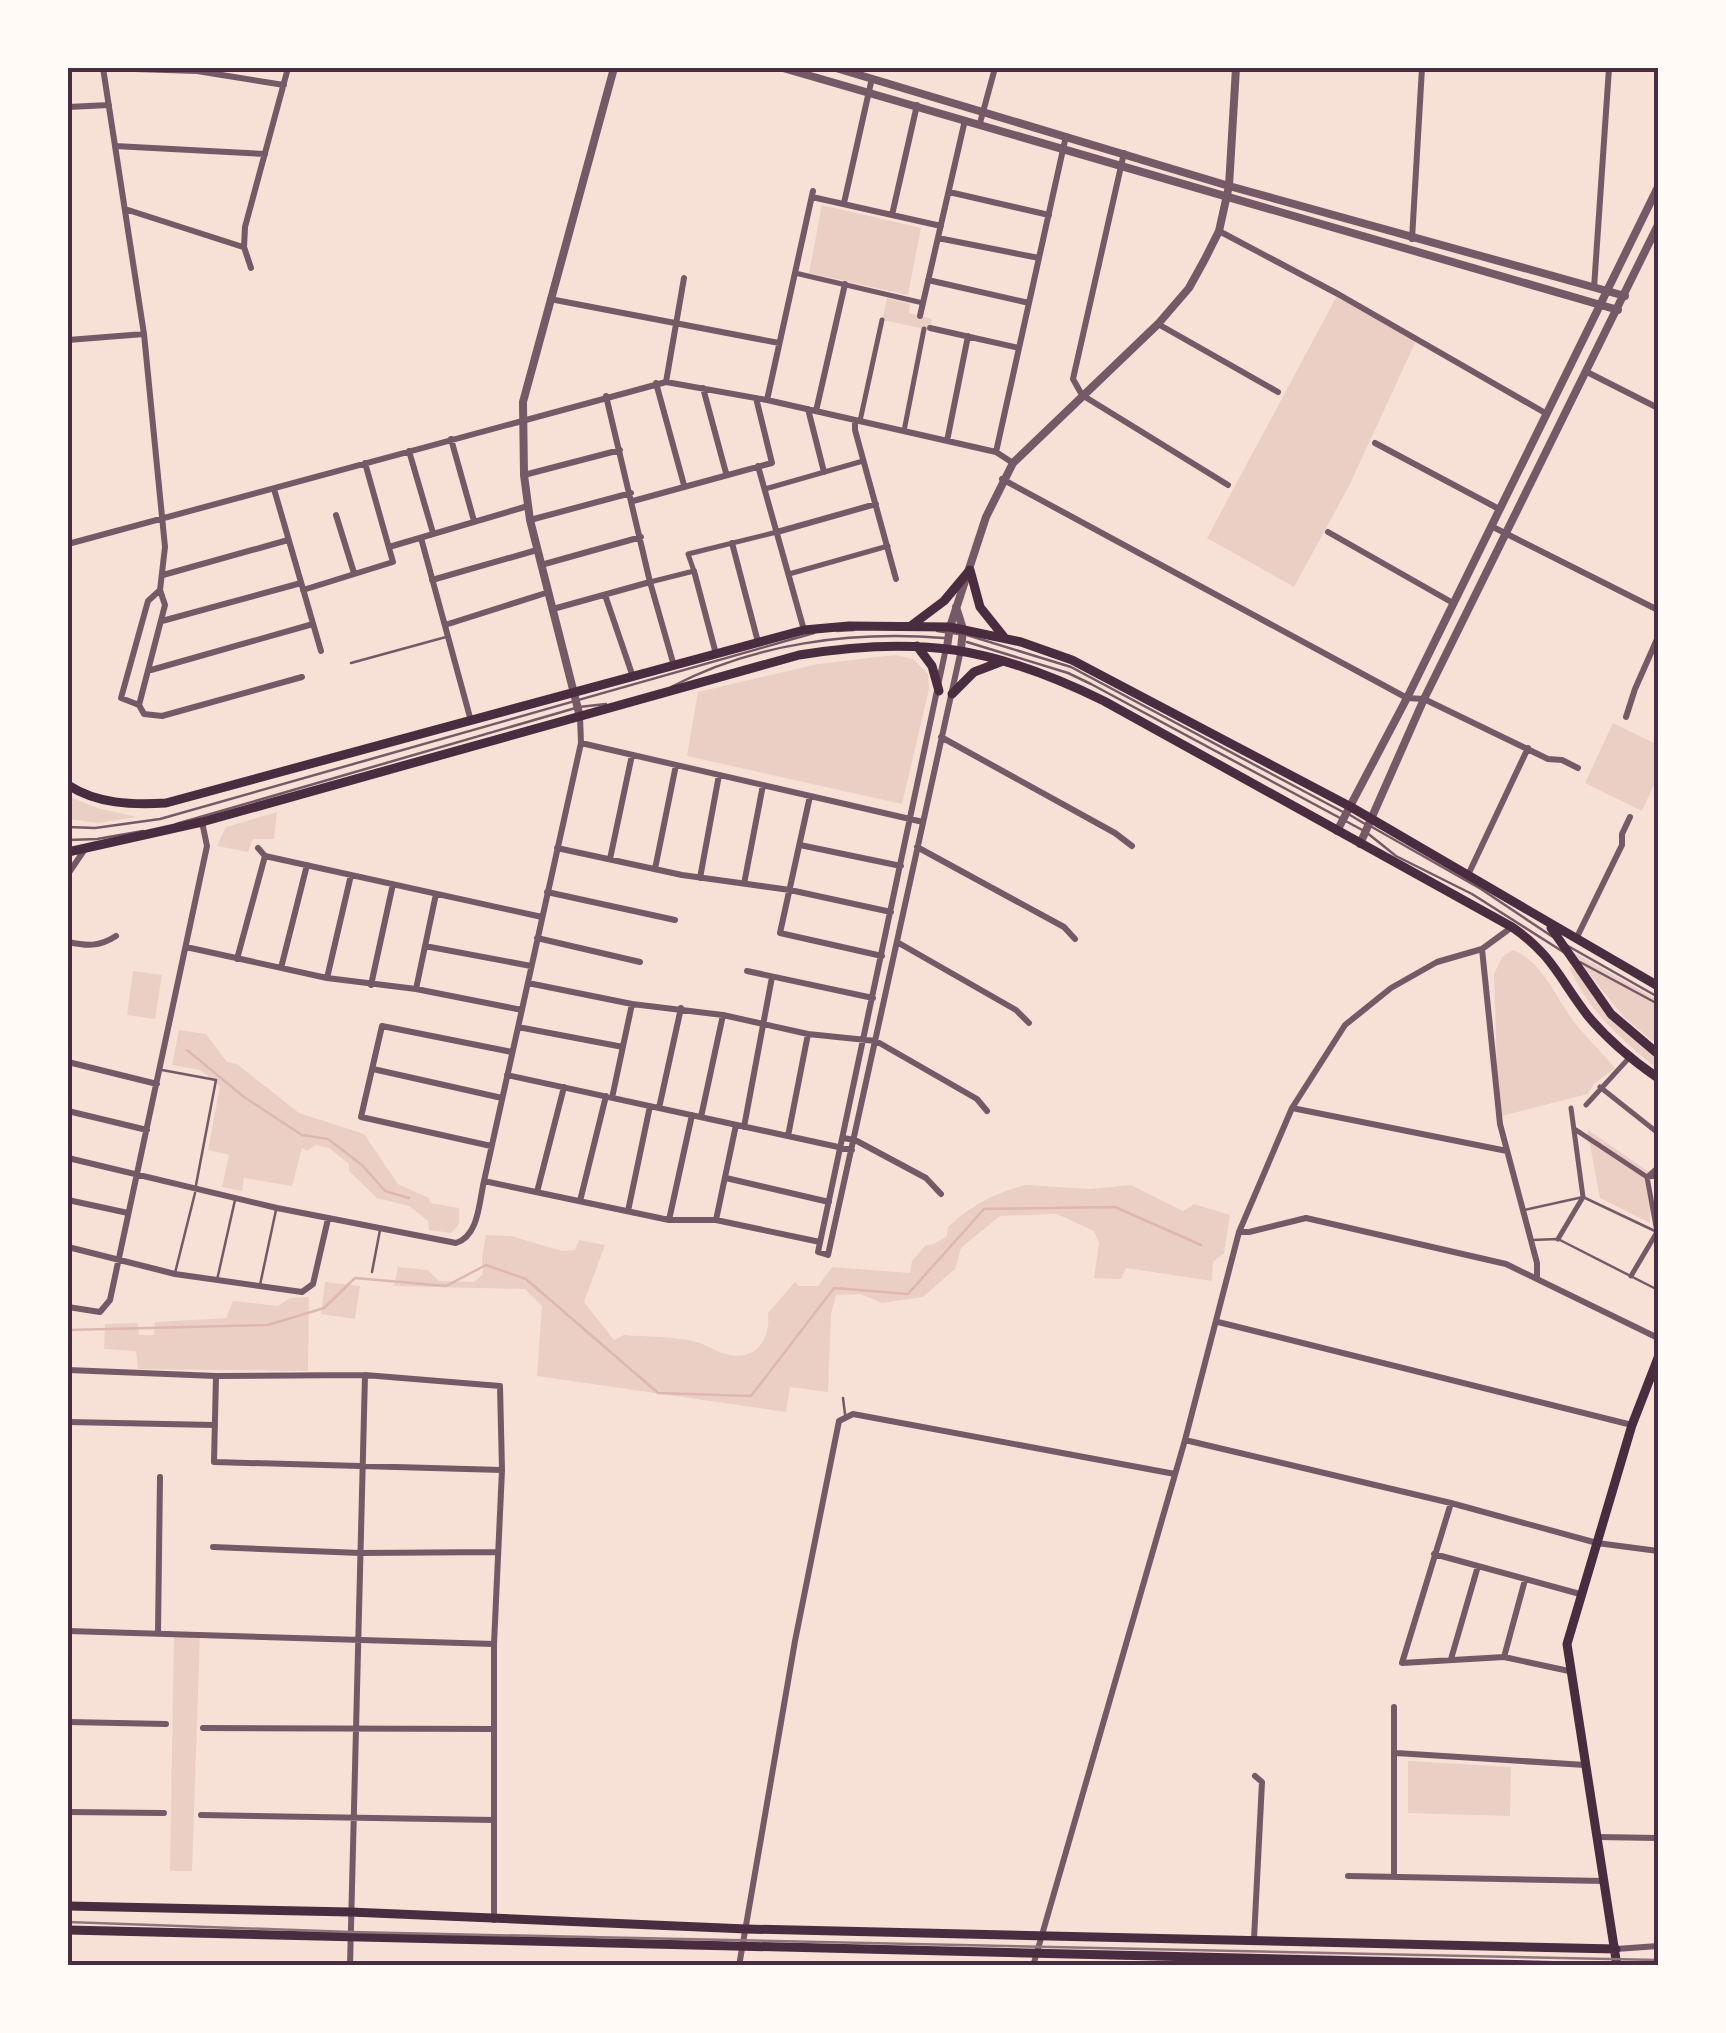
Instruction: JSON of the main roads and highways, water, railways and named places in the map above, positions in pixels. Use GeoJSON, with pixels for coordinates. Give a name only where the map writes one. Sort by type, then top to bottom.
{"type":"FeatureCollection","features":[{"type":"Feature","properties":{"kind":"main road"},"geometry":{"type":"LineString","coordinates":[[912,626],[944,601],[970,570],[980,607],[1004,637]]}},
{"type":"Feature","properties":{"kind":"main road"},"geometry":{"type":"LineString","coordinates":[[68,852],[202,822],[578,704],[632,678],[758,642],[804,630],[912,626],[962,638],[1004,637],[1072,660],[1467,876],[1658,986]]}},
{"type":"Feature","properties":{"kind":"main road"},"geometry":{"type":"LineString","coordinates":[[68,785],[90,796],[120,803],[166,803],[471,722],[578,704],[799,656],[864,646],[917,646],[948,636],[962,638],[1004,661],[1065,682],[1104,701],[1512,928],[1547,955],[1585,1012],[1629,1058],[1658,1078]]}},
{"type":"Feature","properties":{"kind":"main road"},"geometry":{"type":"LineString","coordinates":[[917,646],[932,666],[938,691]]}},
{"type":"Feature","properties":{"kind":"main road"},"geometry":{"type":"LineString","coordinates":[[952,694],[974,672],[1004,661]]}},
{"type":"Feature","properties":{"kind":"main road"},"geometry":{"type":"LineString","coordinates":[[1547,922],[1611,1014],[1658,1054]]}},
{"type":"Feature","properties":{"kind":"main road"},"geometry":{"type":"LineString","coordinates":[[1616,1966],[1606,1881],[1569,1671],[1569,1635],[1632,1425],[1658,1358]]}},
{"type":"Feature","properties":{"kind":"main road"},"geometry":{"type":"LineString","coordinates":[[68,1906],[350,1912],[746,1929],[1616,1949]]}},
{"type":"Feature","properties":{"kind":"main road"},"geometry":{"type":"LineString","coordinates":[[68,1930],[1574,1966]]}},
{"type":"Feature","properties":{"kind":"waterway"},"geometry":{"type":"LineString","coordinates":[[187,1050],[244,1097],[302,1135],[328,1139],[362,1165],[385,1191],[409,1198]]}},
{"type":"Feature","properties":{"kind":"waterway"},"geometry":{"type":"LineString","coordinates":[[68,1330],[268,1325],[324,1308],[355,1278],[446,1286],[486,1265],[526,1279],[658,1393],[751,1396],[834,1288],[908,1294],[984,1209],[1115,1207],[1201,1245]]}},
{"type":"Feature","properties":{"kind":"railway"},"geometry":{"type":"LineString","coordinates":[[68,1922],[351,1932],[1658,1960]]}}]}
